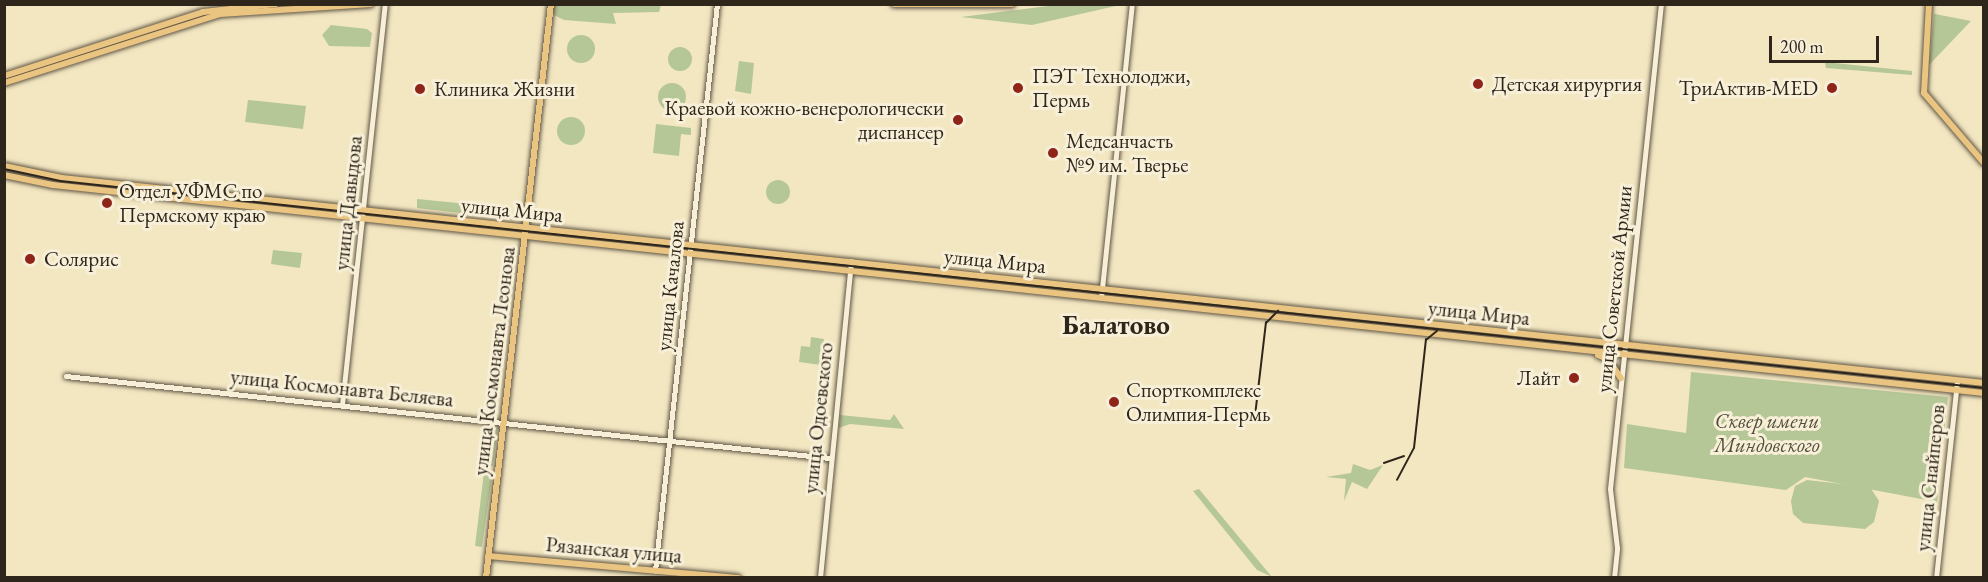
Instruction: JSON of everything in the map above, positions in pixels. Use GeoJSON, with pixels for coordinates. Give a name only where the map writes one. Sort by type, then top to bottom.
{"type":"FeatureCollection","features":[{"type":"Feature","properties":{"kind":"main road"},"geometry":{"type":"LineString","coordinates":[[4,76],[203,12],[276,4]]}},
{"type":"Feature","properties":{"kind":"main road"},"geometry":{"type":"LineString","coordinates":[[4,83],[220,14],[370,4]]}},
{"type":"Feature","properties":{"kind":"main road","name":"улица Космонавта Леонова"},"geometry":{"type":"LineString","coordinates":[[486,578],[551,4]]}},
{"type":"Feature","properties":{"kind":"main road"},"geometry":{"type":"LineString","coordinates":[[894,4],[1012,4]]}},
{"type":"Feature","properties":{"kind":"main road"},"geometry":{"type":"LineString","coordinates":[[1929,4],[1924,93],[1983,163]]}},
{"type":"Feature","properties":{"kind":"main road","name":"улица Мира"},"geometry":{"type":"LineString","coordinates":[[4,166],[62,178],[1102,289],[1983,393]]}},
{"type":"Feature","properties":{"kind":"main road","name":"улица Мира"},"geometry":{"type":"LineString","coordinates":[[4,175],[524,236],[1581,349],[1623,350],[1983,383]]}},
{"type":"Feature","properties":{"kind":"main road"},"geometry":{"type":"LineString","coordinates":[[1581,349],[1605,356],[1621,378]]}},
{"type":"Feature","properties":{"kind":"main road","name":"Рязанская улица"},"geometry":{"type":"LineString","coordinates":[[488,556],[738,578]]}},
{"type":"Feature","properties":{"kind":"street","name":"улица Давыдова"},"geometry":{"type":"LineString","coordinates":[[342,405],[385,4]]}},
{"type":"Feature","properties":{"kind":"street","name":"улица Качалова"},"geometry":{"type":"LineString","coordinates":[[655,570],[717,4]]}},
{"type":"Feature","properties":{"kind":"street"},"geometry":{"type":"LineString","coordinates":[[1101,298],[1132,4]]}},
{"type":"Feature","properties":{"kind":"street","name":"улица Советской Армии"},"geometry":{"type":"LineString","coordinates":[[1614,578],[1617,548],[1610,489],[1661,4]]}},
{"type":"Feature","properties":{"kind":"street","name":"улица Одоевского"},"geometry":{"type":"LineString","coordinates":[[820,578],[850,262]]}},
{"type":"Feature","properties":{"kind":"street","name":"улица Космонавта Беляева"},"geometry":{"type":"LineString","coordinates":[[66,376],[503,421],[830,458]]}},
{"type":"Feature","properties":{"kind":"street","name":"улица Снайперов"},"geometry":{"type":"LineString","coordinates":[[1936,578],[1957,382]]}},
{"type":"Feature","properties":{"kind":"green space"},"geometry":{"type":"Polygon","coordinates":[[[553,5],[661,5],[659,12],[613,13],[616,24],[564,20],[552,14],[553,5]]]}},
{"type":"Feature","properties":{"kind":"green space"},"geometry":{"type":"Polygon","coordinates":[[[1056,5],[1120,5],[1032,25],[961,17],[1056,5]]]}},
{"type":"Feature","properties":{"kind":"green space"},"geometry":{"type":"Polygon","coordinates":[[[1934,14],[1971,21],[1929,65],[1934,14]]]}},
{"type":"Feature","properties":{"kind":"green space"},"geometry":{"type":"Polygon","coordinates":[[[331,25],[367,29],[372,33],[370,47],[329,46],[322,35],[331,25]]]}},
{"type":"Feature","properties":{"kind":"green space"},"geometry":{"type":"Polygon","coordinates":[[[581,35],[591,39],[595,49],[591,59],[581,63],[571,59],[567,49],[571,39],[581,35]]]}},
{"type":"Feature","properties":{"kind":"green space"},"geometry":{"type":"Polygon","coordinates":[[[675,47],[685,47],[692,54],[692,64],[685,71],[675,71],[668,64],[668,54],[675,47]]]}},
{"type":"Feature","properties":{"kind":"green space"},"geometry":{"type":"Polygon","coordinates":[[[739,61],[754,63],[751,94],[735,91],[739,61]]]}},
{"type":"Feature","properties":{"kind":"green space"},"geometry":{"type":"Polygon","coordinates":[[[1825,62],[1912,71],[1912,75],[1826,68],[1825,62]]]}},
{"type":"Feature","properties":{"kind":"green space"},"geometry":{"type":"Polygon","coordinates":[[[672,83],[682,87],[686,97],[682,107],[672,111],[662,107],[658,97],[662,87],[672,83]]]}},
{"type":"Feature","properties":{"kind":"green space"},"geometry":{"type":"Polygon","coordinates":[[[248,100],[306,106],[303,129],[245,122],[248,100]]]}},
{"type":"Feature","properties":{"kind":"green space"},"geometry":{"type":"Polygon","coordinates":[[[571,117],[581,121],[585,131],[581,141],[571,145],[561,141],[557,131],[561,121],[571,117]]]}},
{"type":"Feature","properties":{"kind":"green space"},"geometry":{"type":"Polygon","coordinates":[[[656,124],[691,128],[691,135],[681,134],[679,156],[653,153],[656,124]]]}},
{"type":"Feature","properties":{"kind":"green space"},"geometry":{"type":"Polygon","coordinates":[[[778,180],[786,184],[790,192],[786,200],[778,204],[770,200],[766,192],[770,184],[778,180]]]}},
{"type":"Feature","properties":{"kind":"green space"},"geometry":{"type":"Polygon","coordinates":[[[417,199],[468,204],[468,214],[417,208],[417,199]]]}},
{"type":"Feature","properties":{"kind":"green space"},"geometry":{"type":"Polygon","coordinates":[[[273,250],[302,253],[300,268],[271,264],[273,250]]]}},
{"type":"Feature","properties":{"kind":"green space"},"geometry":{"type":"Polygon","coordinates":[[[811,337],[824,339],[821,365],[799,362],[801,346],[810,347],[811,337]]]}},
{"type":"Feature","properties":{"kind":"green space","name":"Сквер имени Миндовского"},"geometry":{"type":"Polygon","coordinates":[[[1691,372],[1948,397],[1937,502],[1805,477],[1786,490],[1624,468],[1627,424],[1686,433],[1691,372]]]}},
{"type":"Feature","properties":{"kind":"green space"},"geometry":{"type":"Polygon","coordinates":[[[894,414],[904,429],[850,424],[839,428],[840,415],[890,420],[894,414]]]}},
{"type":"Feature","properties":{"kind":"green space"},"geometry":{"type":"Polygon","coordinates":[[[498,427],[493,466],[484,468],[488,438],[498,427]]]}},
{"type":"Feature","properties":{"kind":"green space"},"geometry":{"type":"Polygon","coordinates":[[[1353,464],[1370,470],[1383,465],[1367,489],[1352,482],[1344,501],[1346,479],[1326,477],[1351,473],[1353,464]]]}},
{"type":"Feature","properties":{"kind":"green space"},"geometry":{"type":"Polygon","coordinates":[[[484,472],[492,476],[482,547],[475,546],[484,472]]]}},
{"type":"Feature","properties":{"kind":"green space"},"geometry":{"type":"Polygon","coordinates":[[[1807,480],[1870,487],[1879,501],[1874,522],[1865,529],[1803,523],[1793,514],[1791,501],[1795,486],[1807,480]]]}},
{"type":"Feature","properties":{"kind":"green space"},"geometry":{"type":"Polygon","coordinates":[[[1199,489],[1272,577],[1257,570],[1193,491],[1199,489]]]}},
{"type":"Feature","properties":{"kind":"tram line"},"geometry":{"type":"LineString","coordinates":[[4,169],[61,181],[1984,388]]}},
{"type":"Feature","properties":{"kind":"tram line"},"geometry":{"type":"LineString","coordinates":[[1255,416],[1266,323],[1278,311]]}},
{"type":"Feature","properties":{"kind":"tram line"},"geometry":{"type":"LineString","coordinates":[[1397,480],[1414,448],[1426,340],[1437,331]]}},
{"type":"Feature","properties":{"kind":"tram line"},"geometry":{"type":"LineString","coordinates":[[1384,463],[1404,456]]}},
{"type":"Feature","properties":{"kind":"place","name":"Детская хирургия"},"geometry":{"type":"Point","coordinates":[1478,84]}},
{"type":"Feature","properties":{"kind":"place","name":"ПЭТ Технолоджи, Пермь"},"geometry":{"type":"Point","coordinates":[1018,88]}},
{"type":"Feature","properties":{"kind":"place","name":"ТриАктив-MED"},"geometry":{"type":"Point","coordinates":[1832,88]}},
{"type":"Feature","properties":{"kind":"place","name":"Клиника Жизни"},"geometry":{"type":"Point","coordinates":[420,89]}},
{"type":"Feature","properties":{"kind":"place","name":"Краевой кожно-венерологически диспансер"},"geometry":{"type":"Point","coordinates":[958,120]}},
{"type":"Feature","properties":{"kind":"place","name":"Медсанчасть №9 им. Тверье"},"geometry":{"type":"Point","coordinates":[1053,153]}},
{"type":"Feature","properties":{"kind":"place","name":"Отдел УФМС по Пермскому краю"},"geometry":{"type":"Point","coordinates":[107,203]}},
{"type":"Feature","properties":{"kind":"place","name":"Солярис"},"geometry":{"type":"Point","coordinates":[30,259]}},
{"type":"Feature","properties":{"kind":"place","name":"Лайт"},"geometry":{"type":"Point","coordinates":[1574,378]}},
{"type":"Feature","properties":{"kind":"place","name":"Спорткомплекс Олимпия-Пермь"},"geometry":{"type":"Point","coordinates":[1114,402]}},
{"type":"Feature","properties":{"kind":"district","name":"Балатово"},"geometry":{"type":"Point","coordinates":[1116,325]}}]}
